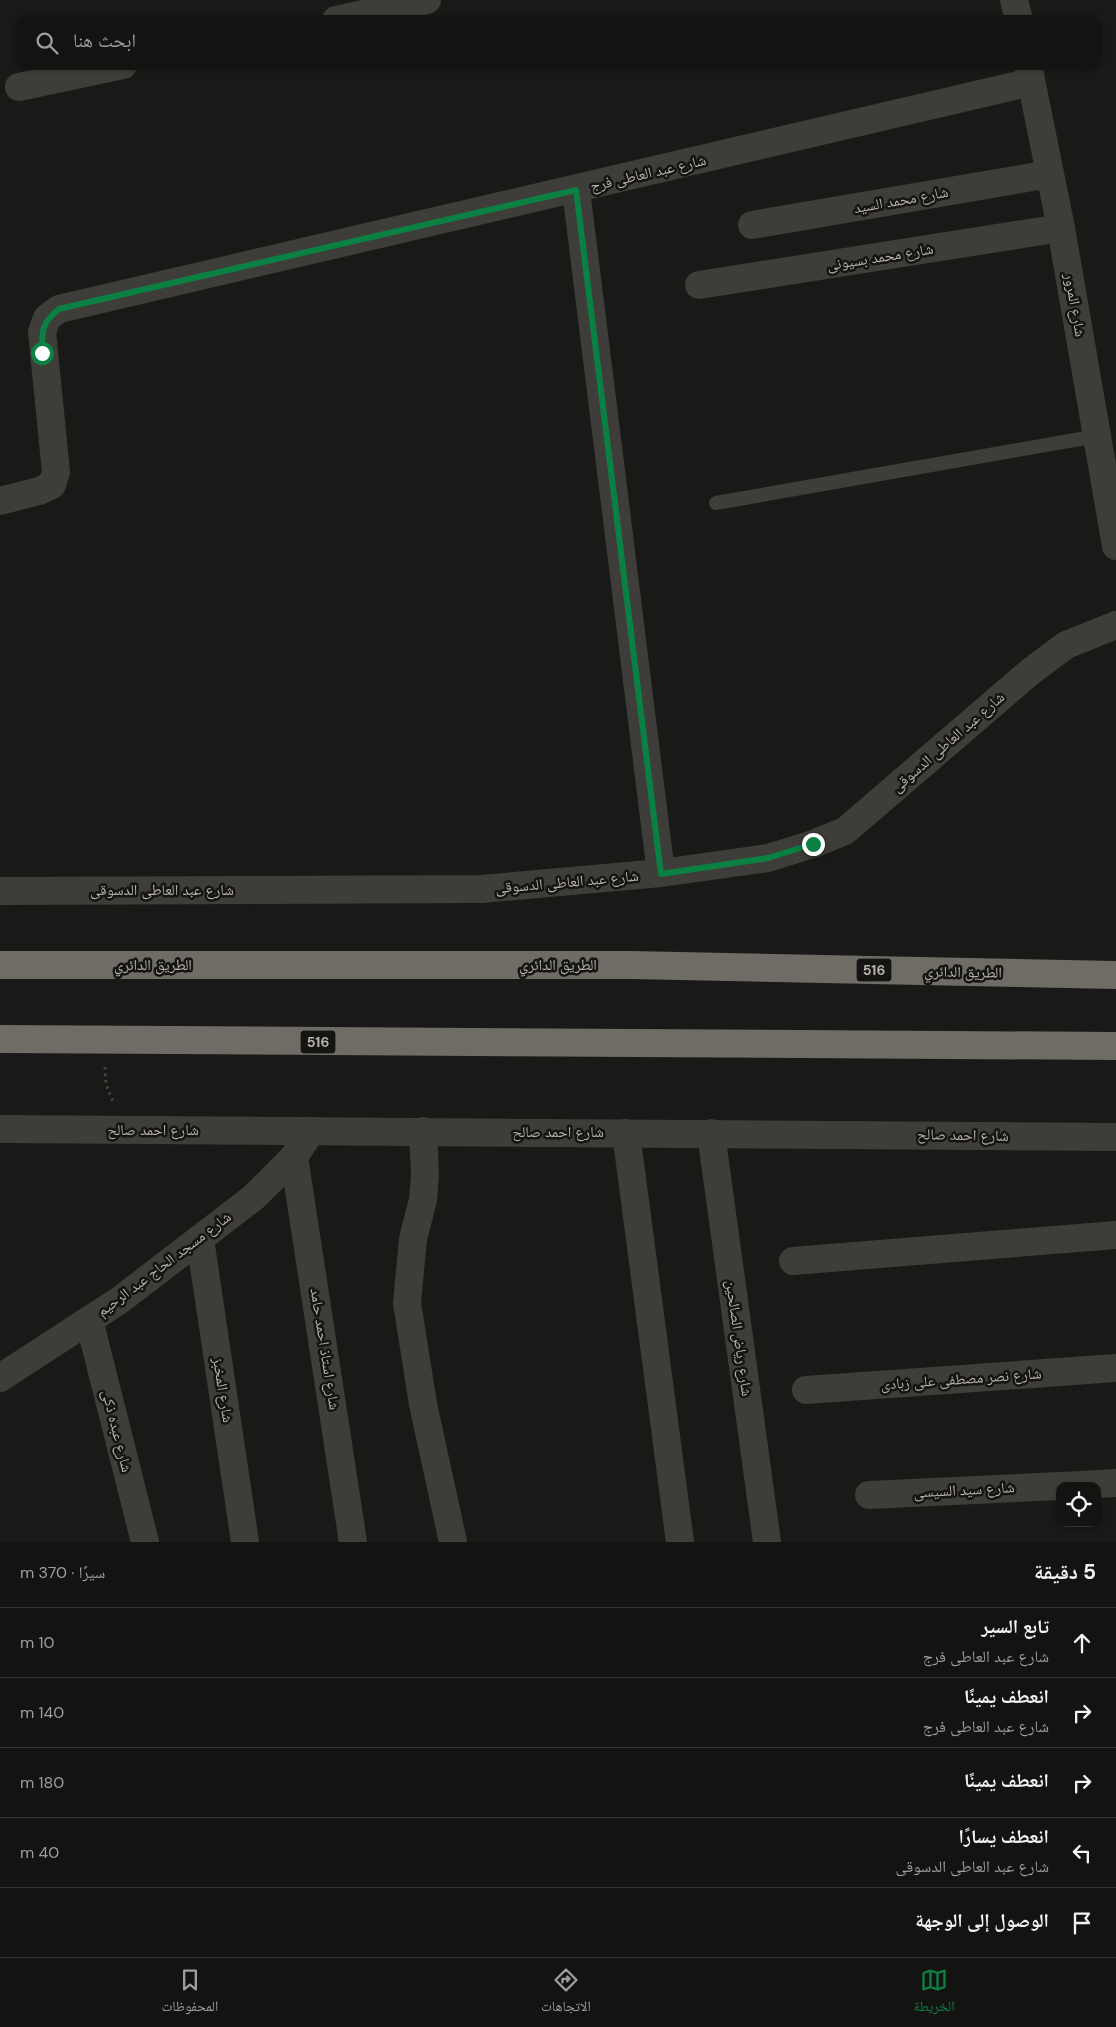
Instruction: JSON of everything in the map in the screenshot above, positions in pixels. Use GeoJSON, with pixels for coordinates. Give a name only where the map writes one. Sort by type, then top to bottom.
{"type":"FeatureCollection","features":[{"type":"Feature","properties":{"kind":"highway","name":"الطريق الدائري"},"geometry":{"type":"LineString","coordinates":[[0,966],[632,965],[1116,975]]}},
{"type":"Feature","properties":{"kind":"highway","name":"516"},"geometry":{"type":"LineString","coordinates":[[0,1039],[1113,1047]]}},
{"type":"Feature","properties":{"kind":"street"},"geometry":{"type":"LineString","coordinates":[[359,15],[427,0]]}},
{"type":"Feature","properties":{"kind":"street"},"geometry":{"type":"LineString","coordinates":[[1014,0],[1018,15]]}},
{"type":"Feature","properties":{"kind":"street"},"geometry":{"type":"LineString","coordinates":[[19,87],[99,70]]}},
{"type":"Feature","properties":{"kind":"street","name":"شارع المرور"},"geometry":{"type":"LineString","coordinates":[[1030,73],[1061,228],[1116,546]]}},
{"type":"Feature","properties":{"kind":"street","name":"شارع عبد العاطى فرج"},"geometry":{"type":"LineString","coordinates":[[0,501],[39,491],[52,485],[56,472],[42,332],[47,318],[59,309],[576,190],[1030,73]]}},
{"type":"Feature","properties":{"kind":"street","name":"شارع محمد السيد"},"geometry":{"type":"LineString","coordinates":[[752,225],[1050,174]]}},
{"type":"Feature","properties":{"kind":"street"},"geometry":{"type":"LineString","coordinates":[[576,190],[661,874]]}},
{"type":"Feature","properties":{"kind":"street","name":"شارع محمد بسيونى"},"geometry":{"type":"LineString","coordinates":[[699,285],[1061,228]]}},
{"type":"Feature","properties":{"kind":"street","name":"شارع عبد العاطى الدسوقى"},"geometry":{"type":"LineString","coordinates":[[0,891],[482,889],[661,874],[768,858],[813,844],[845,831],[1030,672],[1066,645],[1116,625]]}},
{"type":"Feature","properties":{"kind":"street","name":"شارع احمد صالح"},"geometry":{"type":"LineString","coordinates":[[0,1129],[1116,1137]]}},
{"type":"Feature","properties":{"kind":"street","name":"شارع مسجد الحاج عبد الرحيم"},"geometry":{"type":"LineString","coordinates":[[0,1378],[120,1300],[254,1197],[294,1157],[311,1131]]}},
{"type":"Feature","properties":{"kind":"street"},"geometry":{"type":"LineString","coordinates":[[423,1131],[425,1175],[423,1200],[413,1239],[408,1303],[423,1404],[453,1542]]}},
{"type":"Feature","properties":{"kind":"street"},"geometry":{"type":"LineString","coordinates":[[626,1133],[680,1542]]}},
{"type":"Feature","properties":{"kind":"street","name":"شارع رياض الصالحين"},"geometry":{"type":"LineString","coordinates":[[711,1133],[767,1542]]}},
{"type":"Feature","properties":{"kind":"street","name":"شارع استاذ احمد حامد"},"geometry":{"type":"LineString","coordinates":[[294,1157],[353,1542]]}},
{"type":"Feature","properties":{"kind":"street"},"geometry":{"type":"LineString","coordinates":[[793,1261],[1116,1235]]}},
{"type":"Feature","properties":{"kind":"street","name":"شارع المخبز"},"geometry":{"type":"LineString","coordinates":[[200,1239],[245,1542]]}},
{"type":"Feature","properties":{"kind":"street","name":"شارع عبده ذكى"},"geometry":{"type":"LineString","coordinates":[[89,1320],[145,1542]]}},
{"type":"Feature","properties":{"kind":"street","name":"شارع نصر مصطفى على زبادى"},"geometry":{"type":"LineString","coordinates":[[806,1390],[1116,1368]]}},
{"type":"Feature","properties":{"kind":"street","name":"شارع سيد السيسى"},"geometry":{"type":"LineString","coordinates":[[1101,1484],[1116,1483]]}},
{"type":"Feature","properties":{"kind":"street","name":"شارع سيد السيسى"},"geometry":{"type":"LineString","coordinates":[[869,1495],[1056,1486]]}},
{"type":"Feature","properties":{"kind":"lane"},"geometry":{"type":"LineString","coordinates":[[716,503],[1097,436]]}},
{"type":"Feature","properties":{"kind":"path"},"geometry":{"type":"LineString","coordinates":[[104,1040],[106,1084],[115,1106]]}},
{"type":"Feature","properties":{"kind":"route"},"geometry":{"type":"LineString","coordinates":[[42,353],[42,332],[47,318],[59,309],[576,190],[661,874],[768,858],[813,844]]}}]}
